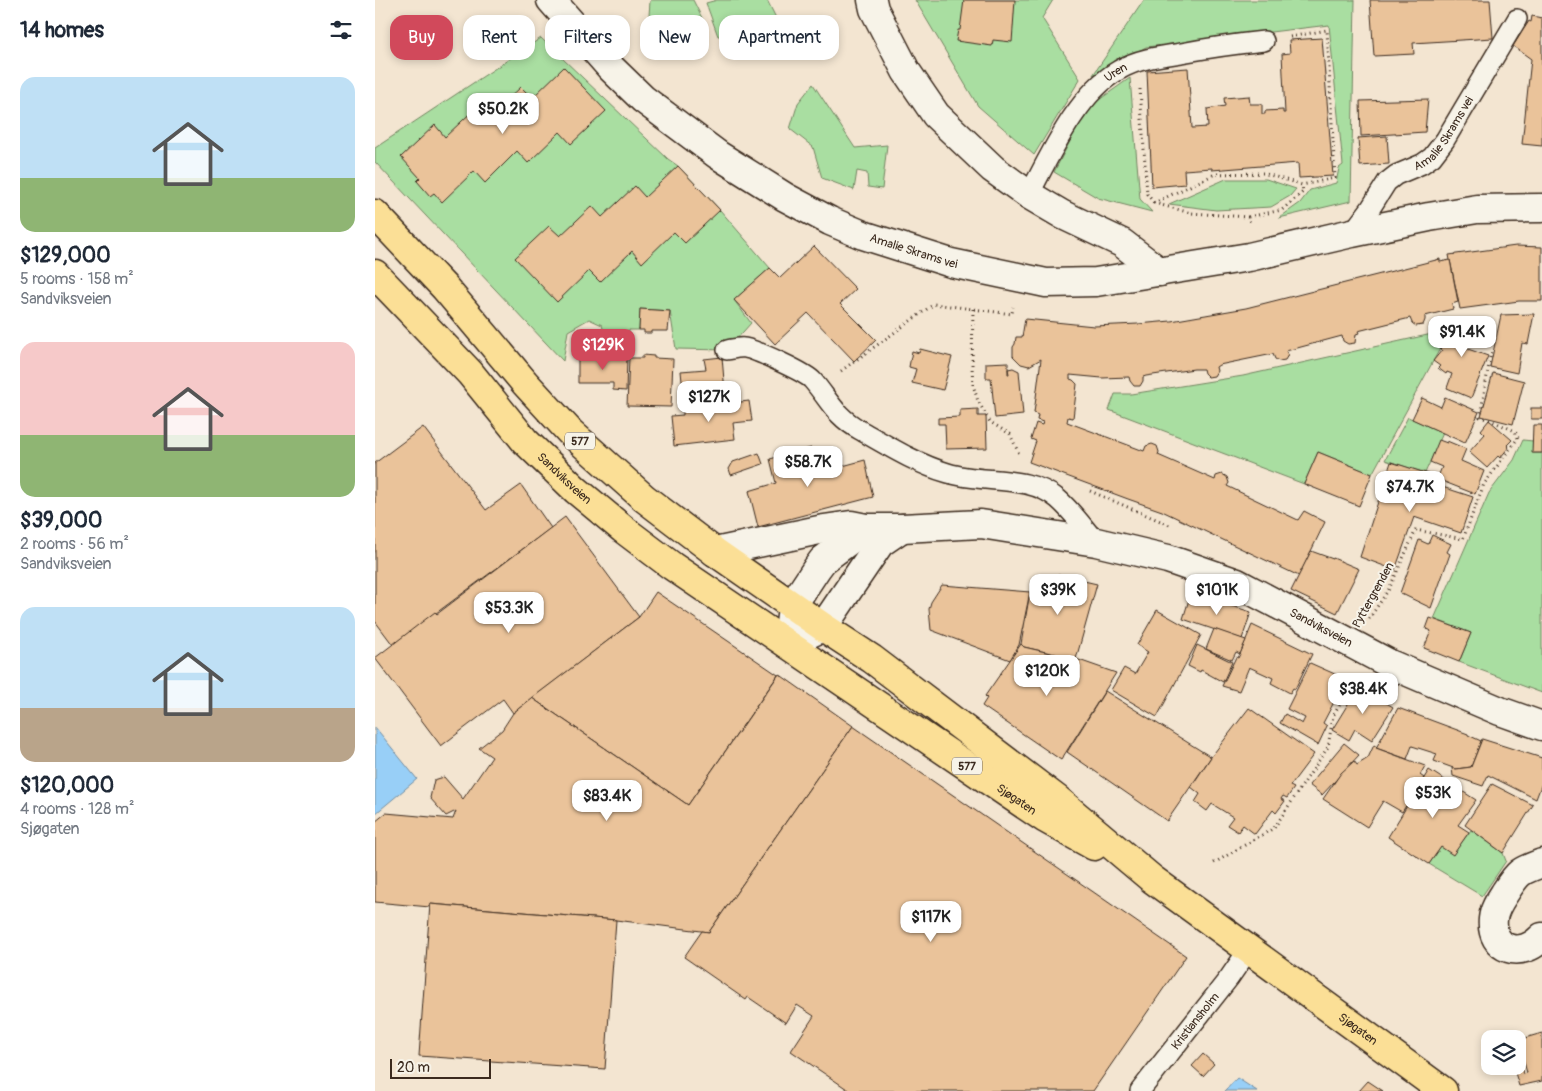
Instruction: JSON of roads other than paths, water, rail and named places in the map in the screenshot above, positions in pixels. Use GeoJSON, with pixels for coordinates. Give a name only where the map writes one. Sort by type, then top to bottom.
{"type":"FeatureCollection","features":[{"type":"Feature","properties":{"kind":"main road","name":"577"},"geometry":{"type":"LineString","coordinates":[[375,214],[445,288],[525,383],[570,432],[644,498],[715,552],[823,627]]}},
{"type":"Feature","properties":{"kind":"main road","name":"Sandviksveien"},"geometry":{"type":"LineString","coordinates":[[375,274],[470,374],[525,441],[576,490],[672,566],[788,644]]}},
{"type":"Feature","properties":{"kind":"main road","name":"Sjøgaten"},"geometry":{"type":"LineString","coordinates":[[823,627],[872,659],[1058,800],[1152,879],[1443,1091]]}},
{"type":"Feature","properties":{"kind":"main road","name":"Sjøgaten"},"geometry":{"type":"LineString","coordinates":[[788,644],[1044,818],[1152,879]]}},
{"type":"Feature","properties":{"kind":"street","name":"Amalie Skrams vei"},"geometry":{"type":"LineString","coordinates":[[551,0],[610,67],[643,99],[718,155],[785,197],[829,221],[863,235],[951,263],[1046,283],[1096,282],[1160,272],[1260,254],[1429,216],[1477,209],[1542,208]]}},
{"type":"Feature","properties":{"kind":"street"},"geometry":{"type":"LineString","coordinates":[[871,0],[906,71],[936,115],[993,168],[1029,195],[1063,215],[1122,243],[1160,272]]}},
{"type":"Feature","properties":{"kind":"street","name":"Sandviksveien"},"geometry":{"type":"LineString","coordinates":[[715,552],[824,529],[851,526],[902,528],[981,524],[1096,542],[1168,559],[1237,583],[1392,665],[1500,711],[1542,726]]}},
{"type":"Feature","properties":{"kind":"street"},"geometry":{"type":"LineString","coordinates":[[788,644],[792,606],[823,560],[866,528]]}},
{"type":"Feature","properties":{"kind":"street"},"geometry":{"type":"LineString","coordinates":[[788,644],[823,627],[880,543],[902,528]]}},
{"type":"Feature","properties":{"kind":"street"},"geometry":{"type":"LineString","coordinates":[[1542,863],[1522,870],[1499,902],[1493,920],[1493,929],[1501,944],[1507,948],[1522,950],[1531,947],[1542,937]]}},
{"type":"Feature","properties":{"kind":"lane","name":"Amalie Skrams vei"},"geometry":{"type":"LineString","coordinates":[[1352,232],[1370,209],[1387,182],[1395,175],[1422,164],[1432,157],[1445,140],[1517,19]]}},
{"type":"Feature","properties":{"kind":"lane","name":"Uren"},"geometry":{"type":"LineString","coordinates":[[1029,195],[1080,106],[1099,85],[1119,70],[1138,62],[1171,54],[1264,41]]}},
{"type":"Feature","properties":{"kind":"lane"},"geometry":{"type":"LineString","coordinates":[[727,350],[747,348],[801,372],[812,380],[840,417],[857,429],[917,461],[949,473],[1025,484],[1039,488],[1058,499],[1096,542]]}},
{"type":"Feature","properties":{"kind":"lane","name":"Kristiansholm"},"geometry":{"type":"LineString","coordinates":[[1140,1091],[1229,978],[1249,949]]}},
{"type":"Feature","properties":{"kind":"water"},"geometry":{"type":"Polygon","coordinates":[[[375,727],[417,779],[375,814],[375,727]]]}},
{"type":"Feature","properties":{"kind":"water"},"geometry":{"type":"Polygon","coordinates":[[[1237,1078],[1257,1091],[1225,1091],[1237,1078]]]}}]}
